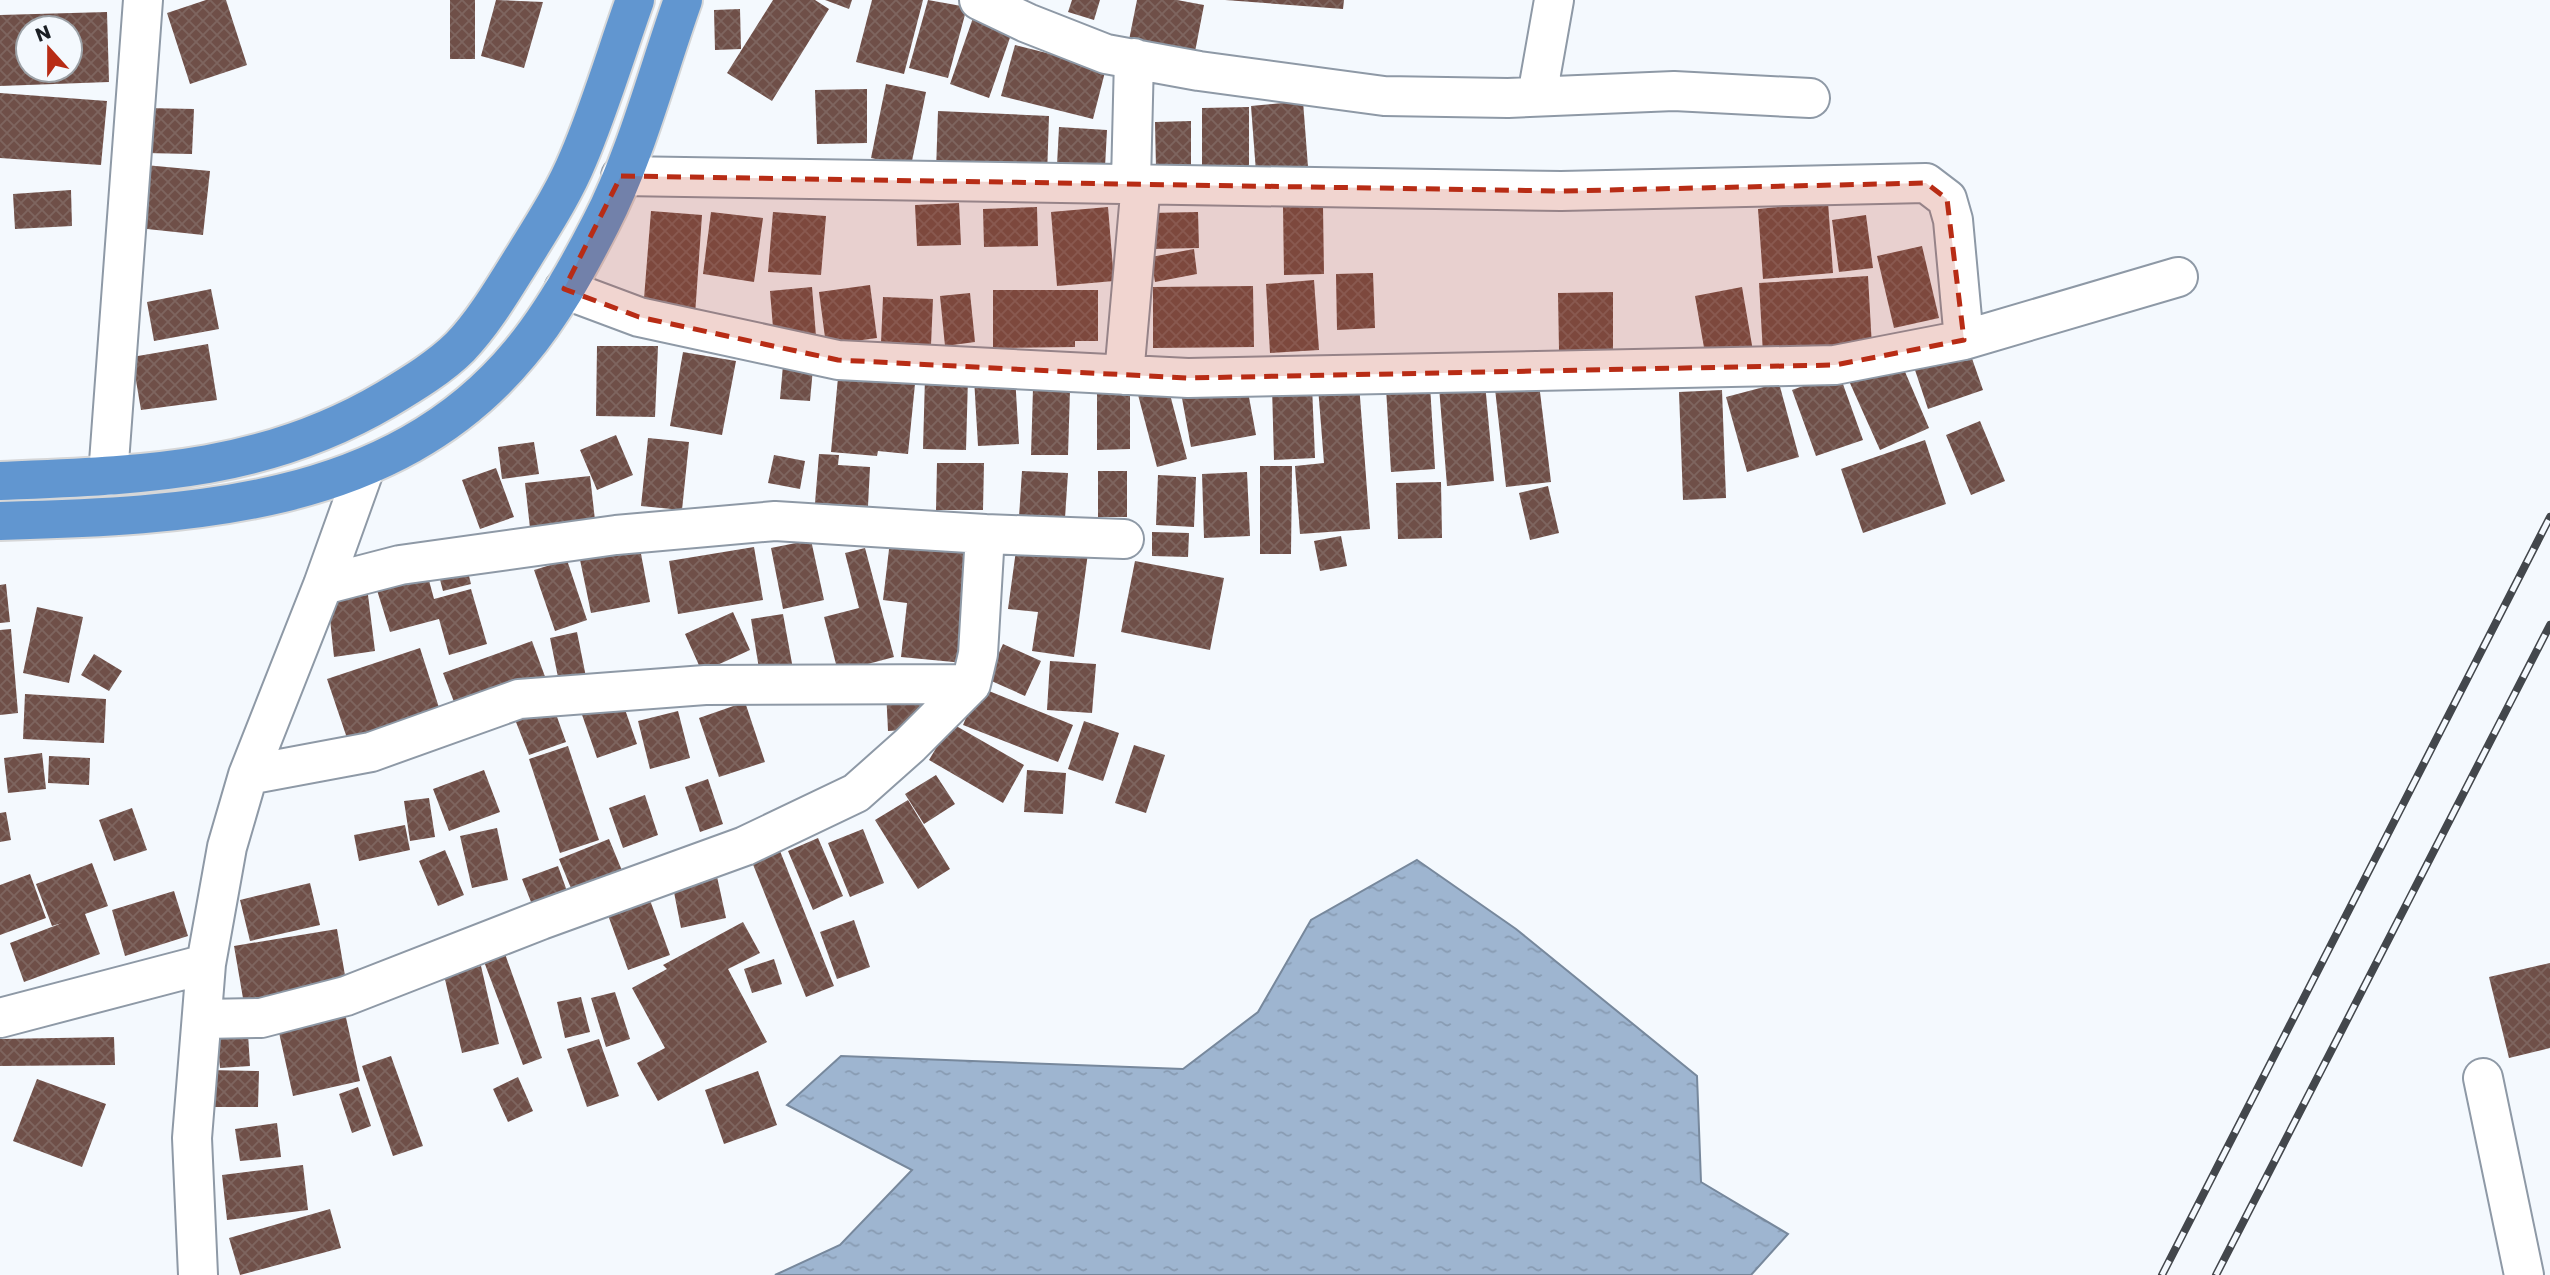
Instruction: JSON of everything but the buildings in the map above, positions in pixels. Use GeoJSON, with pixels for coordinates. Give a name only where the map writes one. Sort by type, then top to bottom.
{"type":"FeatureCollection","features":[{"type":"Feature","properties":{"kind":"highway"},"geometry":{"type":"LineString","coordinates":[[0,481],[178,470],[298,443],[379,404],[412,384],[460,346],[506,285],[578,160],[635,0]]}},
{"type":"Feature","properties":{"kind":"highway"},"geometry":{"type":"LineString","coordinates":[[0,521],[114,518],[212,507],[297,491],[365,468],[428,436],[476,399],[521,353],[564,289],[602,222],[621,176],[683,0]]}},
{"type":"Feature","properties":{"kind":"street"},"geometry":{"type":"LineString","coordinates":[[108,476],[143,0]]}},
{"type":"Feature","properties":{"kind":"street"},"geometry":{"type":"LineString","coordinates":[[979,0],[1032,12],[1106,54],[1199,71],[1384,96],[1537,96],[1674,91],[1810,99]]}},
{"type":"Feature","properties":{"kind":"street"},"geometry":{"type":"LineString","coordinates":[[1537,96],[1554,0]]}},
{"type":"Feature","properties":{"kind":"street"},"geometry":{"type":"LineString","coordinates":[[1124,374],[1136,183],[1134,58]]}},
{"type":"Feature","properties":{"kind":"street"},"geometry":{"type":"LineString","coordinates":[[621,176],[1561,191],[1926,183],[1947,199],[1952,220],[1964,340]]}},
{"type":"Feature","properties":{"kind":"street"},"geometry":{"type":"LineString","coordinates":[[564,289],[639,317],[838,360],[1202,377],[1836,365],[1964,340],[2178,277]]}},
{"type":"Feature","properties":{"kind":"street"},"geometry":{"type":"LineString","coordinates":[[198,1275],[192,1138],[206,964],[228,847],[248,775],[323,585],[365,468]]}},
{"type":"Feature","properties":{"kind":"street"},"geometry":{"type":"LineString","coordinates":[[323,585],[400,565],[616,535],[775,521],[985,534],[1124,539]]}},
{"type":"Feature","properties":{"kind":"street"},"geometry":{"type":"LineString","coordinates":[[203,1019],[261,1018],[346,996],[541,920],[744,846],[856,793],[910,745],[971,684],[978,654],[985,534]]}},
{"type":"Feature","properties":{"kind":"street"},"geometry":{"type":"LineString","coordinates":[[248,775],[371,752],[519,699],[705,685],[971,684]]}},
{"type":"Feature","properties":{"kind":"street"},"geometry":{"type":"LineString","coordinates":[[0,1018],[206,964]]}},
{"type":"Feature","properties":{"kind":"street"},"geometry":{"type":"LineString","coordinates":[[2483,1078],[2524,1275]]}},
{"type":"Feature","properties":{"kind":"highlighted area"},"geometry":{"type":"Polygon","coordinates":[[[621,176],[1561,191],[1926,183],[1947,199],[1964,340],[1835,365],[1188,378],[838,360],[639,317],[564,289],[621,176]]]}},
{"type":"Feature","properties":{"kind":"water"},"geometry":{"type":"Polygon","coordinates":[[[1417,860],[1516,929],[1697,1076],[1701,1182],[1788,1234],[1751,1275],[775,1275],[840,1245],[912,1170],[787,1105],[841,1056],[1183,1069],[1258,1012],[1311,920],[1417,860]]]}},
{"type":"Feature","properties":{"kind":"railway"},"geometry":{"type":"LineString","coordinates":[[2162,1275],[2550,517]]}},
{"type":"Feature","properties":{"kind":"railway"},"geometry":{"type":"LineString","coordinates":[[2216,1275],[2550,625]]}}]}
